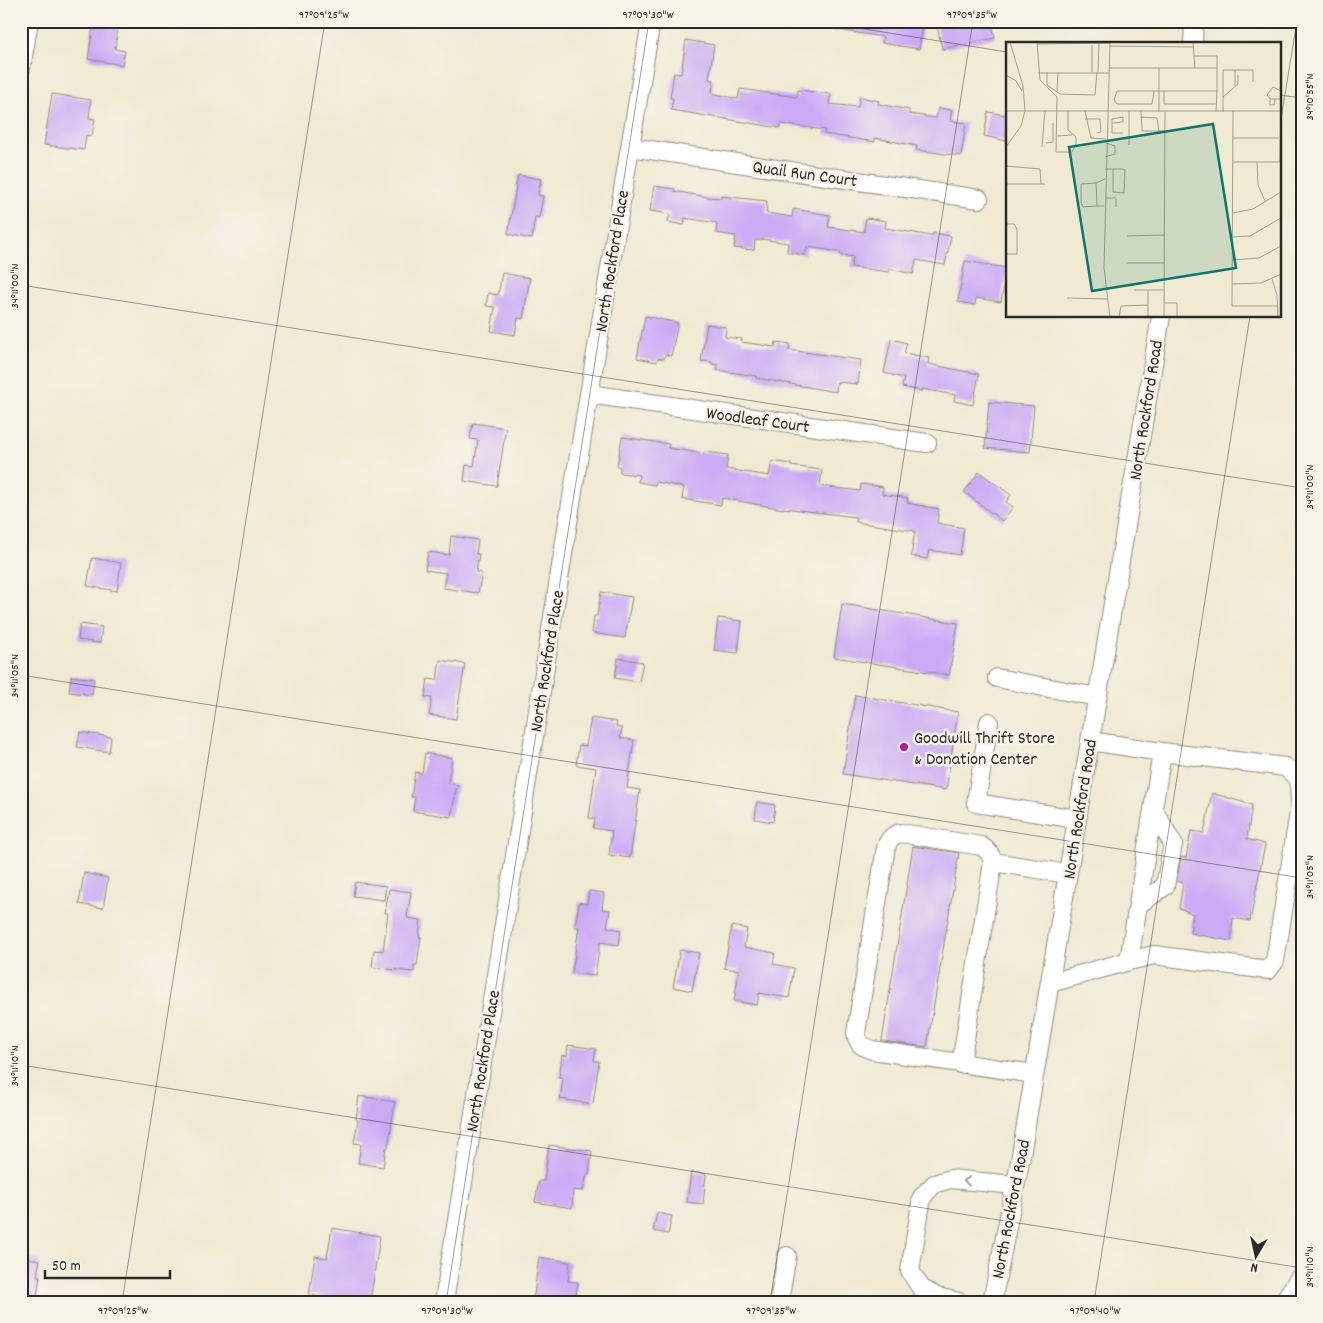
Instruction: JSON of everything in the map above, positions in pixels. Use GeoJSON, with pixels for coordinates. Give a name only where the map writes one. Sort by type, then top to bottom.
{"type":"FeatureCollection","features":[{"type":"Feature","properties":{"kind":"street"},"geometry":{"type":"LineString","coordinates":[[21,68],[29,21]]}},
{"type":"Feature","properties":{"kind":"street","name":"North Rockford Place"},"geometry":{"type":"LineString","coordinates":[[444,1302],[589,394],[651,21]]}},
{"type":"Feature","properties":{"kind":"street"},"geometry":{"type":"LineString","coordinates":[[1193,42],[1194,21]]}},
{"type":"Feature","properties":{"kind":"street","name":"Quail Run Court"},"geometry":{"type":"LineString","coordinates":[[630,147],[980,199]]}},
{"type":"Feature","properties":{"kind":"street","name":"North Rockford Road"},"geometry":{"type":"LineString","coordinates":[[992,1302],[1015,1186],[1050,984],[1161,318]]}},
{"type":"Feature","properties":{"kind":"street","name":"Woodleaf Court"},"geometry":{"type":"LineString","coordinates":[[589,394],[927,443]]}},
{"type":"Feature","properties":{"kind":"street"},"geometry":{"type":"LineString","coordinates":[[997,678],[1097,698]]}},
{"type":"Feature","properties":{"kind":"street"},"geometry":{"type":"LineString","coordinates":[[989,722],[976,803],[1077,819]]}},
{"type":"Feature","properties":{"kind":"street"},"geometry":{"type":"LineString","coordinates":[[1050,984],[1154,955],[1268,970],[1275,961],[1300,806],[1299,779],[1285,767],[1090,741]]}},
{"type":"Feature","properties":{"kind":"street"},"geometry":{"type":"LineString","coordinates":[[1129,962],[1162,752]]}},
{"type":"Feature","properties":{"kind":"street"},"geometry":{"type":"LineString","coordinates":[[1138,905],[1165,886],[1173,844],[1153,809]]}},
{"type":"Feature","properties":{"kind":"street"},"geometry":{"type":"LineString","coordinates":[[961,1064],[992,856],[981,846],[901,833],[893,835],[886,847],[856,1033],[858,1040],[863,1047],[872,1050],[961,1064],[1034,1074]]}},
{"type":"Feature","properties":{"kind":"street"},"geometry":{"type":"LineString","coordinates":[[992,862],[1068,874]]}},
{"type":"Feature","properties":{"kind":"street"},"geometry":{"type":"LineString","coordinates":[[959,1302],[937,1297],[921,1288],[910,1271],[922,1197],[934,1184],[950,1179],[1015,1186]]}},
{"type":"Feature","properties":{"kind":"street"},"geometry":{"type":"LineString","coordinates":[[780,1302],[787,1256]]}},
{"type":"Feature","properties":{"kind":"street"},"geometry":{"type":"LineString","coordinates":[[1283,1302],[1302,1274]]}},
{"type":"Feature","properties":{"kind":"building"},"geometry":{"type":"Polygon","coordinates":[[[94,21],[119,21],[115,49],[125,51],[122,65],[88,59],[94,21]]]}},
{"type":"Feature","properties":{"kind":"building"},"geometry":{"type":"Polygon","coordinates":[[[834,21],[924,21],[919,49],[882,43],[883,37],[833,29],[834,21]]]}},
{"type":"Feature","properties":{"kind":"building"},"geometry":{"type":"Polygon","coordinates":[[[936,21],[991,21],[995,38],[942,49],[936,21]]]}},
{"type":"Feature","properties":{"kind":"building"},"geometry":{"type":"Polygon","coordinates":[[[686,40],[714,45],[709,79],[714,80],[712,93],[738,99],[740,89],[797,97],[798,90],[831,94],[829,104],[858,107],[860,97],[879,101],[878,104],[909,110],[909,114],[936,118],[938,108],[952,110],[950,121],[966,123],[961,156],[916,150],[917,146],[875,138],[875,142],[824,134],[825,130],[781,124],[780,128],[671,110],[673,98],[670,98],[674,73],[681,74],[686,40]]]}},
{"type":"Feature","properties":{"kind":"building"},"geometry":{"type":"Polygon","coordinates":[[[52,94],[91,100],[89,118],[95,119],[92,136],[86,135],[84,150],[44,145],[52,94]]]}},
{"type":"Feature","properties":{"kind":"building"},"geometry":{"type":"Polygon","coordinates":[[[988,112],[1006,115],[1006,141],[984,136],[988,112]]]}},
{"type":"Feature","properties":{"kind":"building"},"geometry":{"type":"Polygon","coordinates":[[[518,175],[541,179],[538,195],[543,196],[539,218],[535,217],[532,239],[508,234],[518,175]]]}},
{"type":"Feature","properties":{"kind":"building"},"geometry":{"type":"Polygon","coordinates":[[[654,186],[707,197],[721,198],[721,196],[767,201],[766,213],[792,217],[793,209],[830,215],[828,227],[864,232],[866,218],[886,221],[885,228],[932,236],[933,233],[951,236],[945,265],[916,260],[913,274],[889,269],[889,272],[851,267],[853,257],[840,255],[841,252],[807,247],[805,255],[787,252],[788,243],[762,239],[755,240],[754,250],[734,248],[736,236],[716,233],[717,223],[685,218],[684,225],[668,222],[670,214],[650,211],[654,186]]]}},
{"type":"Feature","properties":{"kind":"building"},"geometry":{"type":"Polygon","coordinates":[[[965,261],[1006,268],[1001,302],[976,298],[975,305],[958,302],[965,261]]]}},
{"type":"Feature","properties":{"kind":"building"},"geometry":{"type":"Polygon","coordinates":[[[502,273],[530,278],[523,319],[518,318],[515,335],[491,331],[495,307],[486,306],[488,293],[498,295],[502,273]]]}},
{"type":"Feature","properties":{"kind":"building"},"geometry":{"type":"Polygon","coordinates":[[[645,316],[678,323],[671,356],[665,355],[664,359],[658,358],[657,362],[637,358],[645,316]]]}},
{"type":"Feature","properties":{"kind":"building"},"geometry":{"type":"Polygon","coordinates":[[[707,324],[726,327],[725,337],[742,339],[741,342],[775,347],[776,342],[790,344],[789,350],[861,360],[858,384],[837,382],[836,392],[717,370],[718,365],[712,364],[712,362],[701,361],[707,324]]]}},
{"type":"Feature","properties":{"kind":"building"},"geometry":{"type":"Polygon","coordinates":[[[891,339],[907,343],[904,353],[929,358],[928,364],[979,374],[973,405],[954,401],[955,395],[902,387],[904,378],[884,373],[891,339]]]}},
{"type":"Feature","properties":{"kind":"building"},"geometry":{"type":"Polygon","coordinates":[[[989,402],[1034,406],[1030,452],[985,448],[989,402]]]}},
{"type":"Feature","properties":{"kind":"building"},"geometry":{"type":"Polygon","coordinates":[[[473,423],[506,428],[497,486],[464,481],[466,465],[474,466],[478,440],[470,439],[473,423]]]}},
{"type":"Feature","properties":{"kind":"building"},"geometry":{"type":"Polygon","coordinates":[[[622,437],[669,444],[668,448],[704,454],[704,452],[728,455],[726,469],[769,476],[772,461],[791,464],[791,466],[822,470],[820,486],[860,491],[861,484],[883,487],[882,494],[908,498],[907,503],[939,509],[937,523],[964,528],[960,555],[929,550],[927,559],[911,556],[915,531],[856,522],[856,517],[783,509],[722,498],[721,505],[682,499],[684,487],[656,482],[655,485],[638,482],[639,475],[620,473],[620,467],[617,466],[622,437]]]}},
{"type":"Feature","properties":{"kind":"building"},"geometry":{"type":"Polygon","coordinates":[[[979,472],[1011,495],[1006,502],[1013,507],[1002,521],[964,492],[979,472]]]}},
{"type":"Feature","properties":{"kind":"building"},"geometry":{"type":"Polygon","coordinates":[[[451,536],[478,540],[476,554],[479,554],[476,572],[482,573],[478,593],[443,588],[446,573],[425,570],[428,552],[449,555],[451,536]]]}},
{"type":"Feature","properties":{"kind":"building"},"geometry":{"type":"Polygon","coordinates":[[[92,558],[121,563],[117,591],[87,586],[92,558]]]}},
{"type":"Feature","properties":{"kind":"building"},"geometry":{"type":"Polygon","coordinates":[[[601,592],[632,597],[625,638],[592,633],[594,616],[597,616],[601,592]]]}},
{"type":"Feature","properties":{"kind":"building"},"geometry":{"type":"Polygon","coordinates":[[[842,604],[958,623],[949,675],[834,657],[842,604]]]}},
{"type":"Feature","properties":{"kind":"building"},"geometry":{"type":"Polygon","coordinates":[[[718,618],[742,621],[738,653],[714,650],[718,618]]]}},
{"type":"Feature","properties":{"kind":"building"},"geometry":{"type":"Polygon","coordinates":[[[80,624],[102,627],[100,643],[78,640],[80,624]]]}},
{"type":"Feature","properties":{"kind":"building"},"geometry":{"type":"Polygon","coordinates":[[[618,658],[643,662],[639,682],[615,678],[618,658]]]}},
{"type":"Feature","properties":{"kind":"building"},"geometry":{"type":"Polygon","coordinates":[[[440,660],[465,664],[456,719],[429,715],[432,698],[425,697],[428,679],[437,680],[440,660]]]}},
{"type":"Feature","properties":{"kind":"building"},"geometry":{"type":"Polygon","coordinates":[[[71,676],[94,679],[92,695],[69,692],[71,676]]]}},
{"type":"Feature","properties":{"kind":"building"},"geometry":{"type":"Polygon","coordinates":[[[855,695],[958,712],[946,790],[843,774],[855,695]]]}},
{"type":"Feature","properties":{"kind":"building"},"geometry":{"type":"Polygon","coordinates":[[[591,718],[617,722],[616,727],[622,728],[620,738],[634,740],[627,788],[640,790],[630,858],[609,855],[612,831],[593,828],[595,819],[589,818],[596,768],[576,765],[579,745],[586,746],[591,718]]]}},
{"type":"Feature","properties":{"kind":"building"},"geometry":{"type":"Polygon","coordinates":[[[80,732],[111,737],[109,752],[77,747],[80,732]]]}},
{"type":"Feature","properties":{"kind":"building"},"geometry":{"type":"Polygon","coordinates":[[[425,753],[452,758],[448,783],[457,785],[451,817],[413,811],[415,797],[411,797],[415,772],[422,773],[425,753]]]}},
{"type":"Feature","properties":{"kind":"building"},"geometry":{"type":"Polygon","coordinates":[[[1212,793],[1252,805],[1247,839],[1265,844],[1250,921],[1233,918],[1231,941],[1190,933],[1193,914],[1179,908],[1183,883],[1177,881],[1181,857],[1186,858],[1191,831],[1204,833],[1212,793]]]}},
{"type":"Feature","properties":{"kind":"building"},"geometry":{"type":"Polygon","coordinates":[[[757,802],[775,805],[773,822],[755,819],[757,802]]]}},
{"type":"Feature","properties":{"kind":"building"},"geometry":{"type":"Polygon","coordinates":[[[913,846],[959,853],[927,1047],[882,1041],[913,846]]]}},
{"type":"Feature","properties":{"kind":"building"},"geometry":{"type":"Polygon","coordinates":[[[84,873],[108,878],[103,908],[79,904],[84,873]]]}},
{"type":"Feature","properties":{"kind":"building"},"geometry":{"type":"Polygon","coordinates":[[[355,882],[386,886],[384,900],[353,896],[355,882]]]}},
{"type":"Feature","properties":{"kind":"building"},"geometry":{"type":"Polygon","coordinates":[[[389,889],[411,892],[407,918],[421,920],[419,937],[421,937],[417,965],[414,965],[414,972],[372,967],[374,950],[383,951],[388,913],[385,913],[389,889]]]}},
{"type":"Feature","properties":{"kind":"building"},"geometry":{"type":"Polygon","coordinates":[[[589,891],[604,893],[602,909],[610,910],[607,927],[621,930],[619,945],[600,942],[595,976],[572,973],[579,927],[575,927],[579,902],[587,904],[589,891]]]}},
{"type":"Feature","properties":{"kind":"building"},"geometry":{"type":"Polygon","coordinates":[[[732,926],[747,929],[744,947],[775,953],[773,964],[794,968],[789,998],[759,993],[757,1005],[734,1001],[739,970],[724,968],[732,926]]]}},
{"type":"Feature","properties":{"kind":"building"},"geometry":{"type":"Polygon","coordinates":[[[680,950],[699,953],[692,991],[673,987],[680,950]]]}},
{"type":"Feature","properties":{"kind":"building"},"geometry":{"type":"Polygon","coordinates":[[[568,1045],[596,1049],[594,1061],[599,1061],[593,1104],[560,1099],[563,1078],[559,1078],[562,1055],[567,1056],[568,1045]]]}},
{"type":"Feature","properties":{"kind":"building"},"geometry":{"type":"Polygon","coordinates":[[[359,1096],[395,1102],[383,1167],[358,1163],[361,1144],[354,1143],[358,1120],[356,1119],[359,1096]]]}},
{"type":"Feature","properties":{"kind":"building"},"geometry":{"type":"Polygon","coordinates":[[[549,1145],[592,1151],[589,1175],[587,1175],[583,1191],[573,1190],[572,1208],[535,1202],[539,1181],[544,1181],[549,1145]]]}},
{"type":"Feature","properties":{"kind":"building"},"geometry":{"type":"Polygon","coordinates":[[[691,1172],[706,1174],[703,1204],[687,1202],[691,1172]]]}},
{"type":"Feature","properties":{"kind":"building"},"geometry":{"type":"Polygon","coordinates":[[[657,1213],[672,1216],[668,1234],[653,1231],[657,1213]]]}},
{"type":"Feature","properties":{"kind":"building"},"geometry":{"type":"Polygon","coordinates":[[[332,1228],[380,1236],[370,1302],[350,1302],[309,1295],[315,1256],[327,1258],[332,1228]]]}},
{"type":"Feature","properties":{"kind":"building"},"geometry":{"type":"Polygon","coordinates":[[[21,1257],[40,1260],[37,1276],[40,1276],[36,1302],[21,1302],[21,1257]]]}},
{"type":"Feature","properties":{"kind":"building"},"geometry":{"type":"Polygon","coordinates":[[[539,1257],[570,1262],[568,1281],[578,1282],[575,1302],[533,1302],[539,1257]]]}},
{"type":"Feature","properties":{"kind":"place","name":"Goodwill Thrift Store & Donation Center"},"geometry":{"type":"Point","coordinates":[904,747]}}]}
